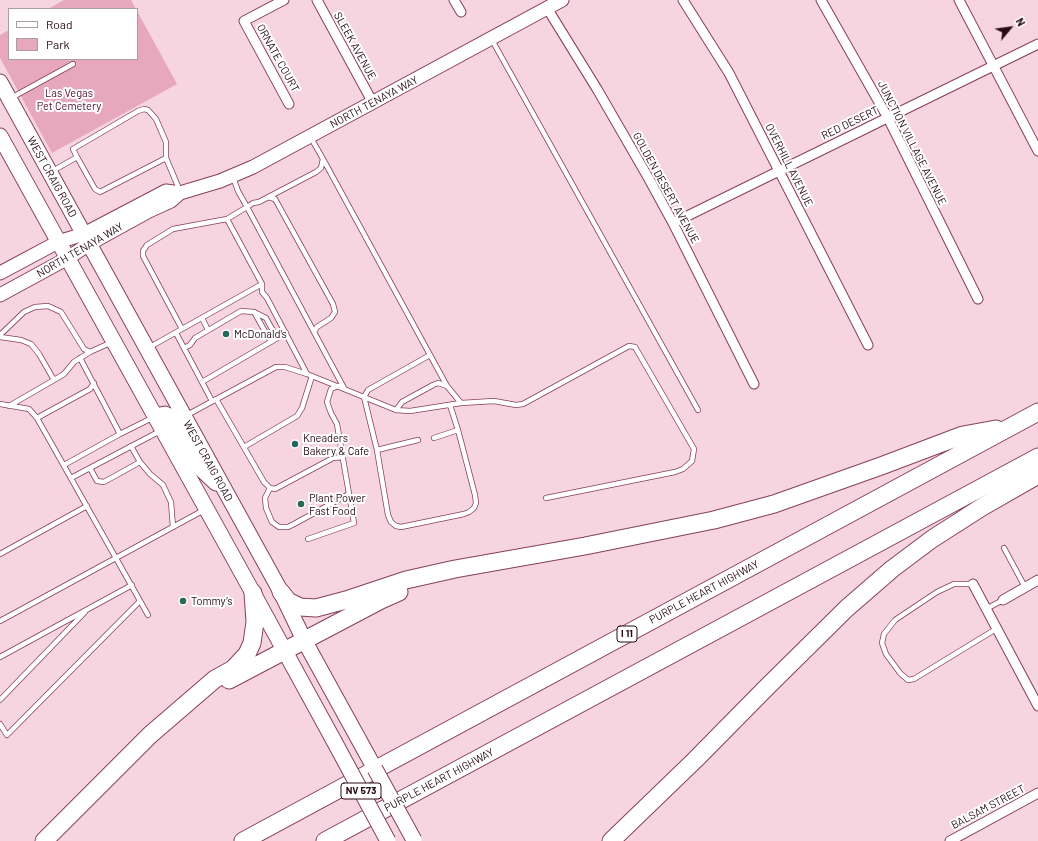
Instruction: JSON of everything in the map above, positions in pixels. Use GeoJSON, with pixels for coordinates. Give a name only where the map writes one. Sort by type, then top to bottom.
{"type":"FeatureCollection","features":[{"type":"Feature","properties":{"kind":"highway","name":"PURPLE HEART HIGHWAY"},"geometry":{"type":"LineString","coordinates":[[242,841],[1038,412]]}},
{"type":"Feature","properties":{"kind":"highway"},"geometry":{"type":"LineString","coordinates":[[280,592],[288,601],[300,607],[311,608],[346,600],[406,580],[455,569],[584,546],[714,520],[781,501],[882,466],[963,435],[1012,426]]}},
{"type":"Feature","properties":{"kind":"highway","name":"PURPLE HEART HIGHWAY"},"geometry":{"type":"LineString","coordinates":[[325,841],[1038,457]]}},
{"type":"Feature","properties":{"kind":"highway"},"geometry":{"type":"LineString","coordinates":[[611,841],[695,760],[847,608],[892,569],[932,539],[982,507],[1038,475]]}},
{"type":"Feature","properties":{"kind":"highway"},"geometry":{"type":"LineString","coordinates":[[191,700],[381,600],[455,569]]}},
{"type":"Feature","properties":{"kind":"highway"},"geometry":{"type":"LineString","coordinates":[[44,841],[150,734],[215,679],[233,669],[247,654],[252,642],[255,622],[253,593]]}},
{"type":"Feature","properties":{"kind":"main road","name":"NORTH TENAYA WAY"},"geometry":{"type":"LineString","coordinates":[[0,273],[58,242],[86,239],[144,214],[170,201],[180,193],[233,176],[253,167],[562,0]]}},
{"type":"Feature","properties":{"kind":"main road","name":"WEST CRAIG ROAD"},"geometry":{"type":"LineString","coordinates":[[0,82],[280,592],[304,640],[414,841]]}},
{"type":"Feature","properties":{"kind":"main road"},"geometry":{"type":"LineString","coordinates":[[0,136],[285,650]]}},
{"type":"Feature","properties":{"kind":"main road","name":"NORTH TENAYA WAY"},"geometry":{"type":"LineString","coordinates":[[0,295],[68,258],[86,239]]}},
{"type":"Feature","properties":{"kind":"main road"},"geometry":{"type":"LineString","coordinates":[[155,416],[165,414],[169,416],[199,467],[225,492]]}},
{"type":"Feature","properties":{"kind":"main road","name":"NV 573"},"geometry":{"type":"LineString","coordinates":[[285,650],[388,841]]}},
{"type":"Feature","properties":{"kind":"street","name":"ORNATE COURT"},"geometry":{"type":"LineString","coordinates":[[284,0],[244,21],[289,104]]}},
{"type":"Feature","properties":{"kind":"street","name":"SLEEK AVENUE"},"geometry":{"type":"LineString","coordinates":[[316,0],[373,103]]}},
{"type":"Feature","properties":{"kind":"street"},"geometry":{"type":"LineString","coordinates":[[454,0],[461,12]]}},
{"type":"Feature","properties":{"kind":"street","name":"OVERHILL AVENUE"},"geometry":{"type":"LineString","coordinates":[[683,0],[729,73],[868,345]]}},
{"type":"Feature","properties":{"kind":"street","name":"JUNCTION VILLAGE AVENUE"},"geometry":{"type":"LineString","coordinates":[[821,0],[888,118],[978,299]]}},
{"type":"Feature","properties":{"kind":"street"},"geometry":{"type":"LineString","coordinates":[[959,0],[1038,151]]}},
{"type":"Feature","properties":{"kind":"street","name":"GOLDEN DESERT AVENUE"},"geometry":{"type":"LineString","coordinates":[[547,8],[597,90],[673,223],[754,384]]}},
{"type":"Feature","properties":{"kind":"street","name":"RED DESERT"},"geometry":{"type":"LineString","coordinates":[[673,223],[1038,44]]}},
{"type":"Feature","properties":{"kind":"street"},"geometry":{"type":"LineString","coordinates":[[1002,600],[1038,580]]}},
{"type":"Feature","properties":{"kind":"street"},"geometry":{"type":"LineString","coordinates":[[973,584],[1038,706]]}},
{"type":"Feature","properties":{"kind":"street","name":"BALSAM STREET"},"geometry":{"type":"LineString","coordinates":[[950,841],[1038,793]]}},
{"type":"Feature","properties":{"kind":"lane"},"geometry":{"type":"LineString","coordinates":[[491,38],[698,410]]}},
{"type":"Feature","properties":{"kind":"lane"},"geometry":{"type":"LineString","coordinates":[[10,99],[74,64]]}},
{"type":"Feature","properties":{"kind":"lane"},"geometry":{"type":"LineString","coordinates":[[166,158],[100,192],[95,189],[72,149],[138,111],[144,109],[148,110],[156,119],[166,142],[166,158],[180,193]]}},
{"type":"Feature","properties":{"kind":"lane"},"geometry":{"type":"LineString","coordinates":[[311,136],[447,386],[461,404]]}},
{"type":"Feature","properties":{"kind":"lane"},"geometry":{"type":"LineString","coordinates":[[50,172],[77,158]]}},
{"type":"Feature","properties":{"kind":"lane"},"geometry":{"type":"LineString","coordinates":[[182,330],[143,256],[143,251],[146,245],[173,229],[227,219],[253,203],[268,198],[316,172],[320,168],[323,159]]}},
{"type":"Feature","properties":{"kind":"lane"},"geometry":{"type":"LineString","coordinates":[[233,176],[238,191],[344,388]]}},
{"type":"Feature","properties":{"kind":"lane"},"geometry":{"type":"LineString","coordinates":[[268,198],[275,199],[333,304],[334,312],[331,318],[317,326],[314,332]]}},
{"type":"Feature","properties":{"kind":"lane"},"geometry":{"type":"LineString","coordinates":[[227,219],[262,284],[262,292],[267,298],[307,374]]}},
{"type":"Feature","properties":{"kind":"lane"},"geometry":{"type":"LineString","coordinates":[[146,348],[182,330],[262,284]]}},
{"type":"Feature","properties":{"kind":"lane"},"geometry":{"type":"LineString","coordinates":[[0,336],[24,312],[35,307],[48,306],[61,312],[84,349],[90,352]]}},
{"type":"Feature","properties":{"kind":"lane"},"geometry":{"type":"LineString","coordinates":[[184,348],[190,345],[195,338],[241,311],[254,312],[266,318],[277,338]]}},
{"type":"Feature","properties":{"kind":"lane"},"geometry":{"type":"LineString","coordinates":[[254,312],[271,342]]}},
{"type":"Feature","properties":{"kind":"lane"},"geometry":{"type":"LineString","coordinates":[[202,318],[208,330]]}},
{"type":"Feature","properties":{"kind":"lane"},"geometry":{"type":"LineString","coordinates":[[176,333],[202,382],[244,447],[264,482],[270,488],[275,489],[333,458],[342,456]]}},
{"type":"Feature","properties":{"kind":"lane"},"geometry":{"type":"LineString","coordinates":[[202,382],[286,333]]}},
{"type":"Feature","properties":{"kind":"lane"},"geometry":{"type":"LineString","coordinates":[[0,336],[21,340],[31,344],[39,354],[54,380]]}},
{"type":"Feature","properties":{"kind":"lane"},"geometry":{"type":"LineString","coordinates":[[9,406],[64,374],[74,362],[80,358],[114,341]]}},
{"type":"Feature","properties":{"kind":"lane"},"geometry":{"type":"LineString","coordinates":[[184,417],[276,367],[285,367],[307,374],[396,410],[410,411],[450,405],[494,401],[516,405],[523,404],[629,346],[635,347],[694,449],[692,461],[683,469],[675,472],[546,498]]}},
{"type":"Feature","properties":{"kind":"lane"},"geometry":{"type":"LineString","coordinates":[[430,355],[368,390],[364,397],[377,450],[388,515],[391,522],[396,526],[401,527],[464,514],[474,508],[476,503],[475,494],[450,405]]}},
{"type":"Feature","properties":{"kind":"lane"},"geometry":{"type":"LineString","coordinates":[[80,358],[120,434]]}},
{"type":"Feature","properties":{"kind":"lane"},"geometry":{"type":"LineString","coordinates":[[244,447],[297,416],[302,408],[312,376]]}},
{"type":"Feature","properties":{"kind":"lane"},"geometry":{"type":"LineString","coordinates":[[37,418],[90,389],[94,383]]}},
{"type":"Feature","properties":{"kind":"lane"},"geometry":{"type":"LineString","coordinates":[[396,410],[402,402],[433,385],[438,383],[447,386]]}},
{"type":"Feature","properties":{"kind":"lane"},"geometry":{"type":"LineString","coordinates":[[308,539],[354,523],[337,424],[331,414],[328,402],[331,389],[338,386]]}},
{"type":"Feature","properties":{"kind":"lane"},"geometry":{"type":"LineString","coordinates":[[0,404],[29,409],[37,418],[148,615]]}},
{"type":"Feature","properties":{"kind":"lane"},"geometry":{"type":"LineString","coordinates":[[64,465],[155,416]]}},
{"type":"Feature","properties":{"kind":"lane"},"geometry":{"type":"LineString","coordinates":[[71,478],[163,430]]}},
{"type":"Feature","properties":{"kind":"lane"},"geometry":{"type":"LineString","coordinates":[[434,438],[458,430]]}},
{"type":"Feature","properties":{"kind":"lane"},"geometry":{"type":"LineString","coordinates":[[377,450],[418,440]]}},
{"type":"Feature","properties":{"kind":"lane"},"geometry":{"type":"LineString","coordinates":[[131,446],[140,462],[150,474],[163,485],[169,496],[171,502],[173,527]]}},
{"type":"Feature","properties":{"kind":"lane"},"geometry":{"type":"LineString","coordinates":[[90,468],[97,481],[104,482],[140,462]]}},
{"type":"Feature","properties":{"kind":"lane"},"geometry":{"type":"LineString","coordinates":[[270,488],[265,498],[266,508],[272,522],[279,527],[288,527],[349,494]]}},
{"type":"Feature","properties":{"kind":"lane"},"geometry":{"type":"LineString","coordinates":[[0,554],[87,506]]}},
{"type":"Feature","properties":{"kind":"lane"},"geometry":{"type":"LineString","coordinates":[[0,621],[207,508]]}},
{"type":"Feature","properties":{"kind":"lane"},"geometry":{"type":"LineString","coordinates":[[1004,548],[1025,587]]}},
{"type":"Feature","properties":{"kind":"lane"},"geometry":{"type":"LineString","coordinates":[[973,584],[954,584],[937,592],[895,620],[884,634],[882,643],[886,654],[908,680],[914,679],[996,629]]}},
{"type":"Feature","properties":{"kind":"lane"},"geometry":{"type":"LineString","coordinates":[[0,657],[132,585]]}},
{"type":"Feature","properties":{"kind":"lane"},"geometry":{"type":"LineString","coordinates":[[986,609],[1002,600]]}},
{"type":"Feature","properties":{"kind":"lane"},"geometry":{"type":"LineString","coordinates":[[0,724],[7,735],[140,601]]}},
{"type":"Feature","properties":{"kind":"lane"},"geometry":{"type":"LineString","coordinates":[[0,700],[88,609]]}},
{"type":"Feature","properties":{"kind":"green space"},"geometry":{"type":"Polygon","coordinates":[[[64,0],[131,0],[135,8],[50,8],[64,0]]]}},
{"type":"Feature","properties":{"kind":"green space","name":"Las Vegas Pet Cemetery"},"geometry":{"type":"Polygon","coordinates":[[[138,13],[177,84],[52,153],[0,58],[0,35],[8,31],[8,60],[138,60],[138,13]]]}},
{"type":"Feature","properties":{"kind":"place","name":"McDonald's"},"geometry":{"type":"Point","coordinates":[226,334]}},
{"type":"Feature","properties":{"kind":"place","name":"Kneaders Bakery & Cafe"},"geometry":{"type":"Point","coordinates":[295,444]}},
{"type":"Feature","properties":{"kind":"place","name":"Plant Power Fast Food"},"geometry":{"type":"Point","coordinates":[301,504]}},
{"type":"Feature","properties":{"kind":"place","name":"Tommy’s"},"geometry":{"type":"Point","coordinates":[183,601]}}]}
